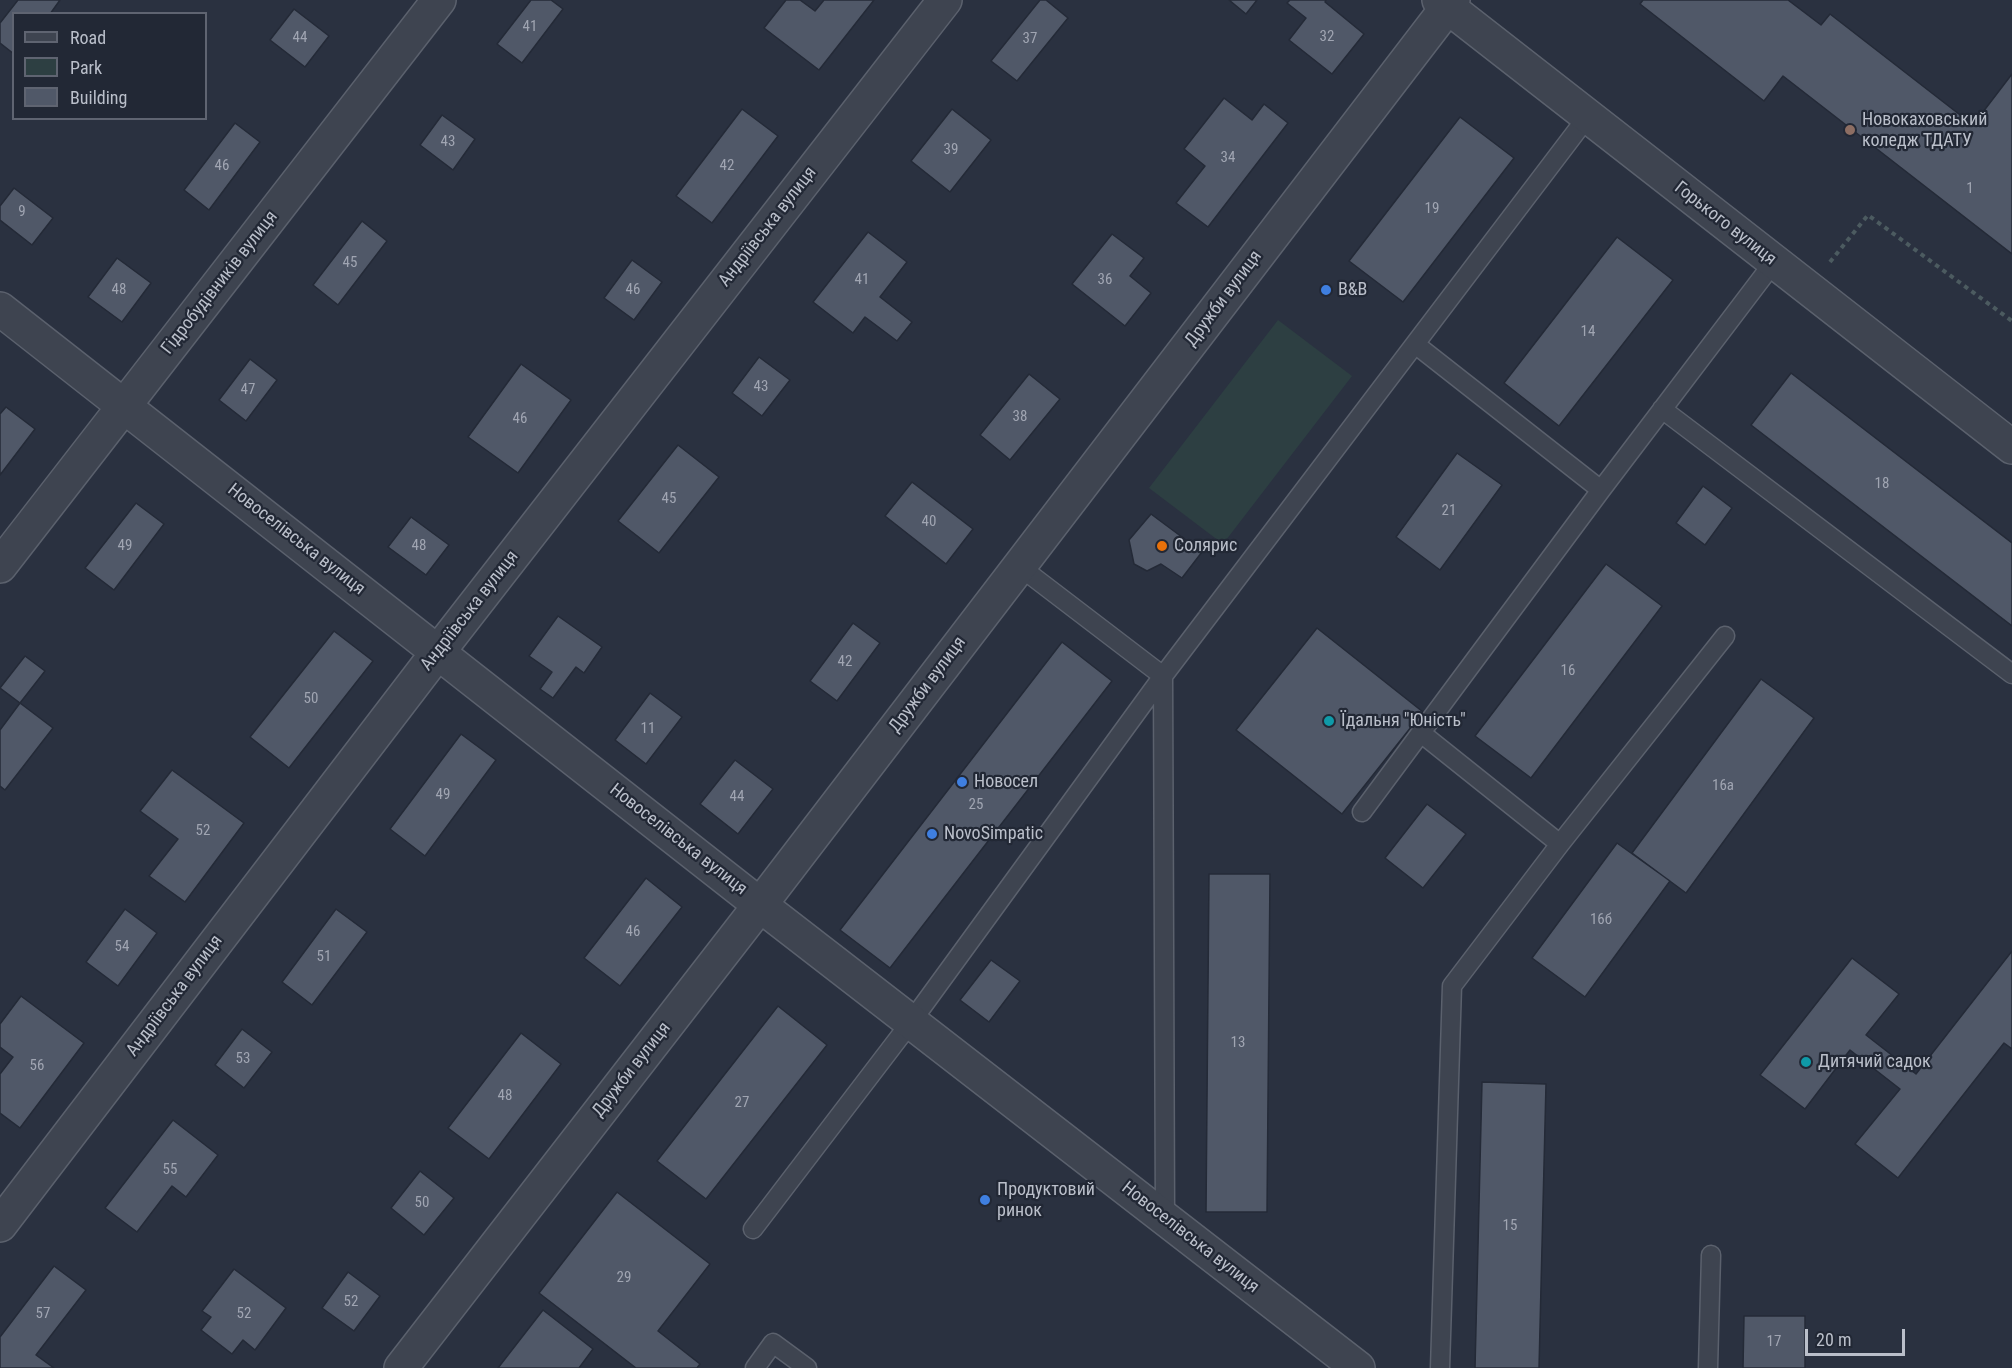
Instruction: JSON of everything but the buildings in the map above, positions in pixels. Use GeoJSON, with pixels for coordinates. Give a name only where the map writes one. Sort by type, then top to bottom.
{"type":"FeatureCollection","features":[{"type":"Feature","properties":{"kind":"street","name":"Гідробудівників вулиця"},"geometry":{"type":"LineString","coordinates":[[0,566],[439,0]]}},
{"type":"Feature","properties":{"kind":"street","name":"Андріївська вулиця"},"geometry":{"type":"LineString","coordinates":[[0,1225],[438,652],[945,0]]}},
{"type":"Feature","properties":{"kind":"street","name":"Горького вулиця"},"geometry":{"type":"LineString","coordinates":[[1446,2],[1588,116],[2012,447]]}},
{"type":"Feature","properties":{"kind":"street","name":"Дружби вулиця"},"geometry":{"type":"LineString","coordinates":[[401,1368],[1019,566],[1446,2]]}},
{"type":"Feature","properties":{"kind":"street","name":"Новоселівська вулиця"},"geometry":{"type":"LineString","coordinates":[[0,309],[911,1022],[1358,1368]]}},
{"type":"Feature","properties":{"kind":"lane"},"geometry":{"type":"LineString","coordinates":[[753,1230],[911,1022],[1163,676],[1588,116]]}},
{"type":"Feature","properties":{"kind":"lane"},"geometry":{"type":"LineString","coordinates":[[1362,812],[1774,262]]}},
{"type":"Feature","properties":{"kind":"lane"},"geometry":{"type":"LineString","coordinates":[[1415,344],[1601,490]]}},
{"type":"Feature","properties":{"kind":"lane"},"geometry":{"type":"LineString","coordinates":[[1662,409],[2012,674]]}},
{"type":"Feature","properties":{"kind":"lane"},"geometry":{"type":"LineString","coordinates":[[1019,566],[1163,676]]}},
{"type":"Feature","properties":{"kind":"lane"},"geometry":{"type":"LineString","coordinates":[[1440,1368],[1452,986],[1560,844],[1725,636]]}},
{"type":"Feature","properties":{"kind":"lane"},"geometry":{"type":"LineString","coordinates":[[1163,676],[1165,1218]]}},
{"type":"Feature","properties":{"kind":"lane"},"geometry":{"type":"LineString","coordinates":[[1421,733],[1560,844]]}},
{"type":"Feature","properties":{"kind":"lane"},"geometry":{"type":"LineString","coordinates":[[1708,1368],[1711,1255]]}},
{"type":"Feature","properties":{"kind":"lane"},"geometry":{"type":"LineString","coordinates":[[754,1368],[773,1343],[807,1368]]}},
{"type":"Feature","properties":{"kind":"path"},"geometry":{"type":"LineString","coordinates":[[1810,290],[1841,246],[1868,215],[2012,321]]}},
{"type":"Feature","properties":{"kind":"green space"},"geometry":{"type":"Polygon","coordinates":[[[1278,320],[1352,376],[1223,544],[1149,488],[1278,320]]]}},
{"type":"Feature","properties":{"kind":"place","name":"Новокаховський коледж ТДАТУ"},"geometry":{"type":"Point","coordinates":[1850,130]}},
{"type":"Feature","properties":{"kind":"place","name":"В&В"},"geometry":{"type":"Point","coordinates":[1326,290]}},
{"type":"Feature","properties":{"kind":"place","name":"Солярис"},"geometry":{"type":"Point","coordinates":[1162,546]}},
{"type":"Feature","properties":{"kind":"place","name":"Їдальня \"Юність\""},"geometry":{"type":"Point","coordinates":[1329,721]}},
{"type":"Feature","properties":{"kind":"place","name":"Новосел"},"geometry":{"type":"Point","coordinates":[962,782]}},
{"type":"Feature","properties":{"kind":"place","name":"NovoSimpatic"},"geometry":{"type":"Point","coordinates":[932,834]}},
{"type":"Feature","properties":{"kind":"place","name":"Дитячий садок"},"geometry":{"type":"Point","coordinates":[1806,1062]}},
{"type":"Feature","properties":{"kind":"place","name":"Продуктовий ринок"},"geometry":{"type":"Point","coordinates":[985,1200]}}]}
